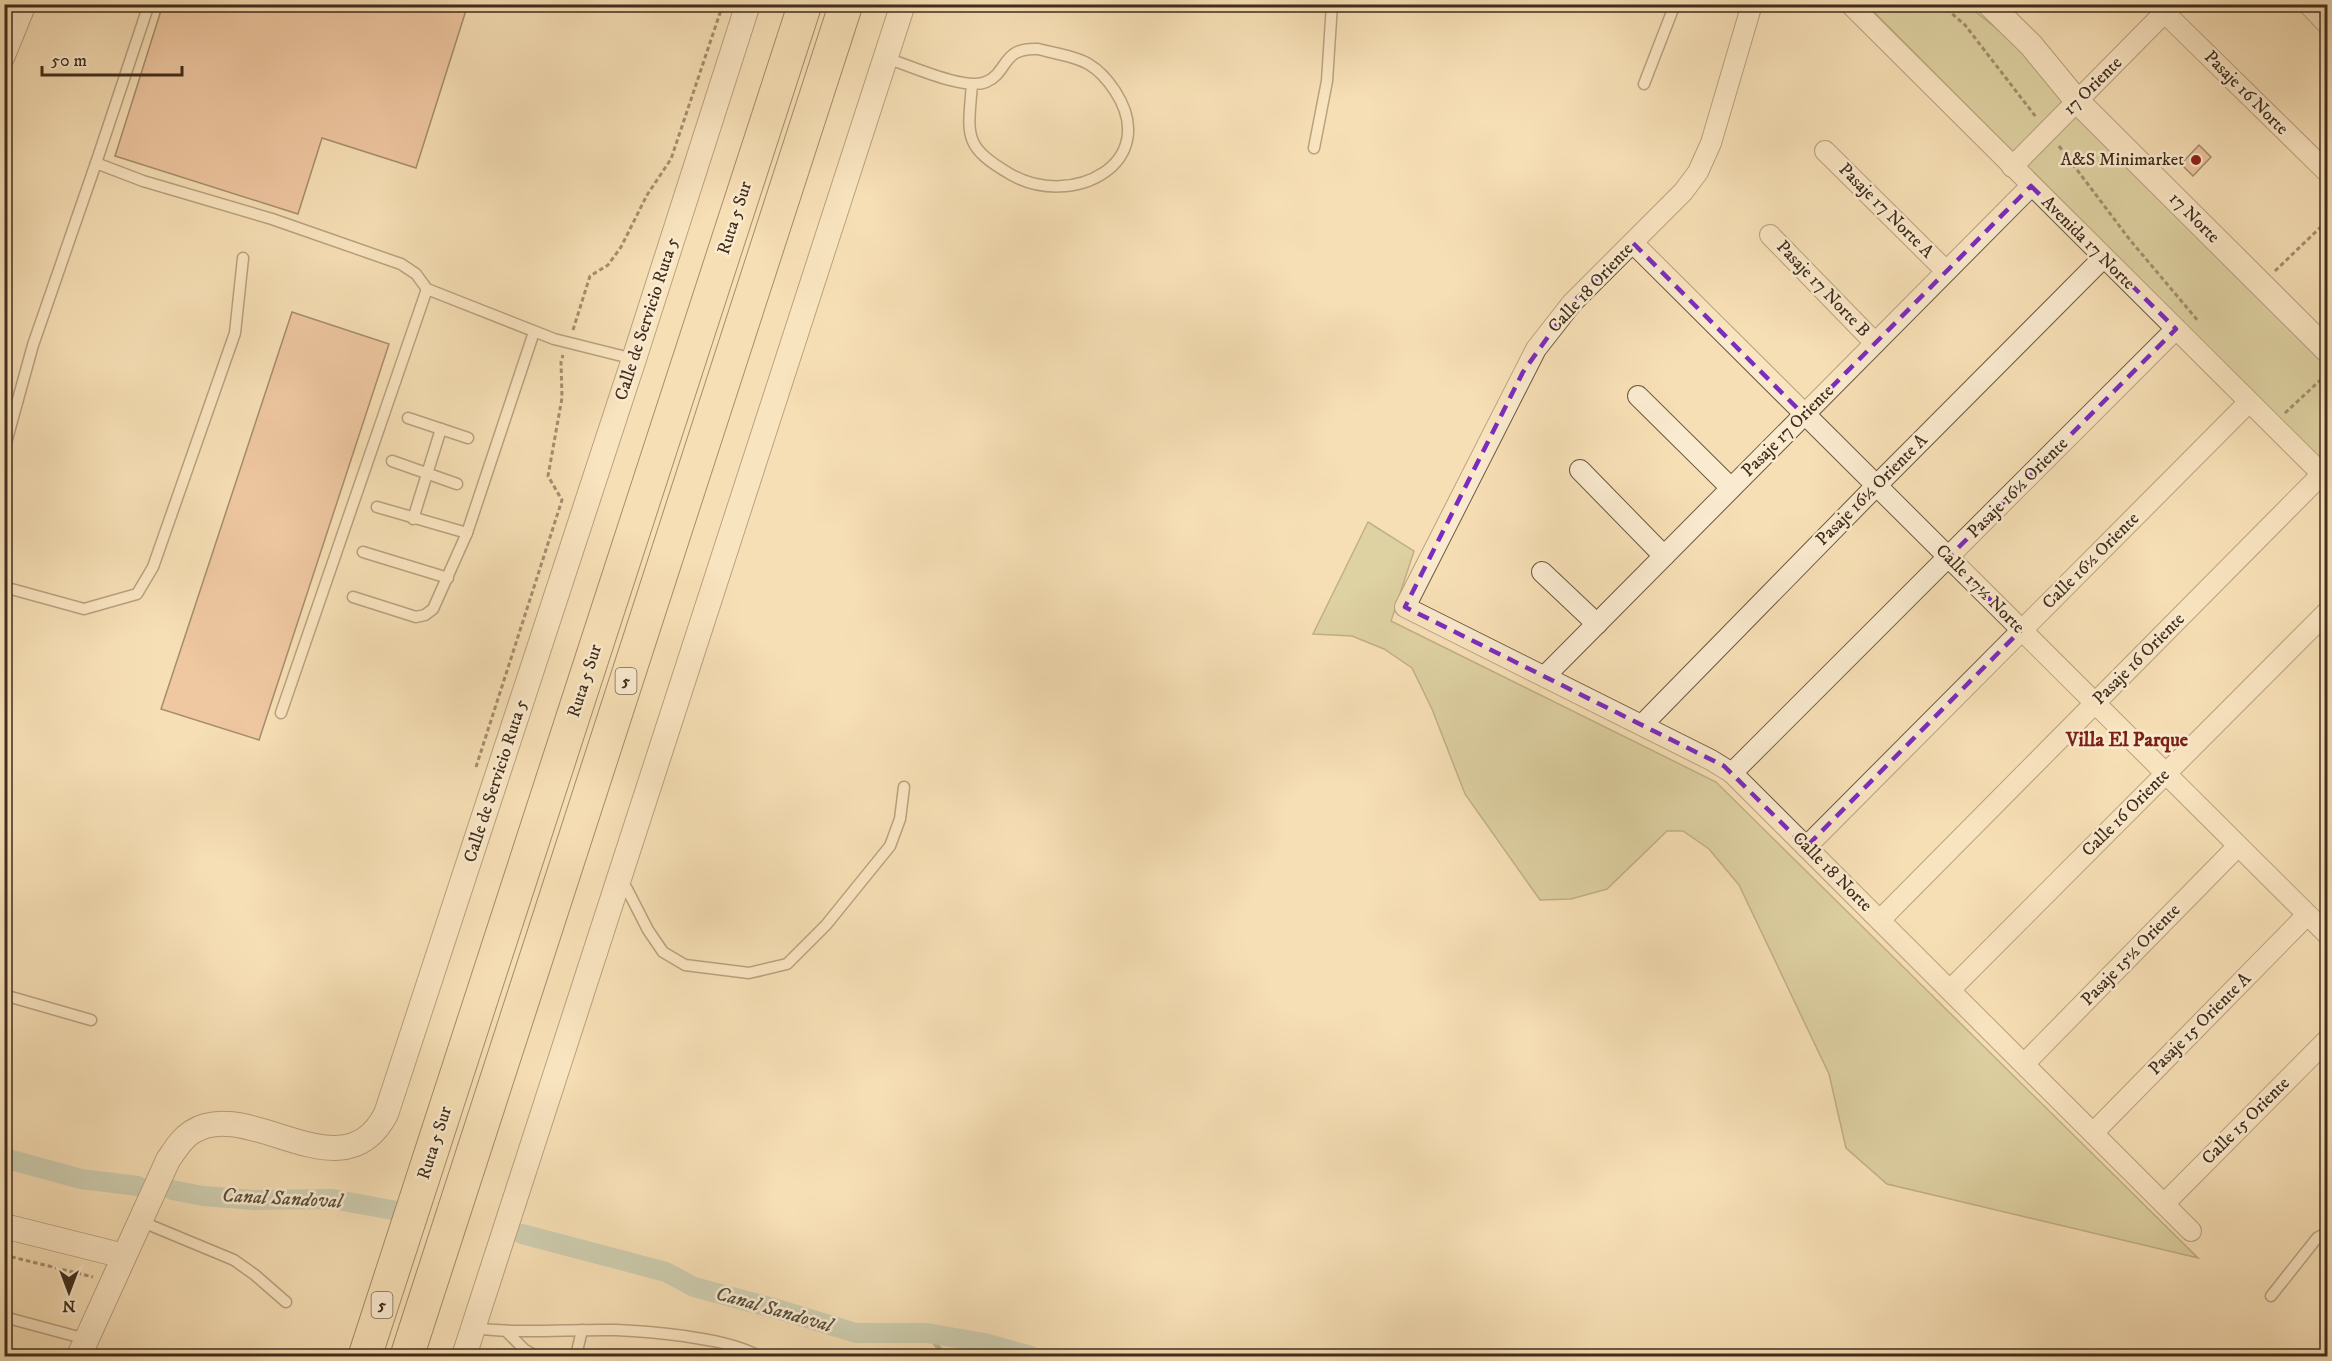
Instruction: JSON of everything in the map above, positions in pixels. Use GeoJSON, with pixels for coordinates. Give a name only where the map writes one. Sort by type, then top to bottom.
{"type":"FeatureCollection","features":[{"type":"Feature","properties":{"kind":"highway","name":"Ruta 5 Sur"},"geometry":{"type":"LineString","coordinates":[[365,1356],[805,4]]}},
{"type":"Feature","properties":{"kind":"highway","name":"5"},"geometry":{"type":"LineString","coordinates":[[407,1356],[846,4]]}},
{"type":"Feature","properties":{"kind":"street","name":"Calle de Servicio Ruta 5"},"geometry":{"type":"LineString","coordinates":[[82,1348],[168,1160],[183,1139],[209,1125],[228,1124],[306,1144],[335,1148],[358,1143],[369,1137],[382,1123],[748,4]]}},
{"type":"Feature","properties":{"kind":"street"},"geometry":{"type":"LineString","coordinates":[[464,1356],[903,4]]}},
{"type":"Feature","properties":{"kind":"street","name":"Calle 18 Oriente"},"geometry":{"type":"LineString","coordinates":[[1405,607],[1536,349],[1572,303],[1683,192],[1698,172],[1711,143],[1752,4]]}},
{"type":"Feature","properties":{"kind":"street","name":"Avenida 17 Norte"},"geometry":{"type":"LineString","coordinates":[[1850,4],[2249,402],[2279,419],[2325,477]]}},
{"type":"Feature","properties":{"kind":"street","name":"17 Norte"},"geometry":{"type":"LineString","coordinates":[[1989,4],[2031,45],[2078,101],[2328,351]]}},
{"type":"Feature","properties":{"kind":"street"},"geometry":{"type":"LineString","coordinates":[[2308,4],[2328,25]]}},
{"type":"Feature","properties":{"kind":"street"},"geometry":{"type":"LineString","coordinates":[[4,58],[25,5]]}},
{"type":"Feature","properties":{"kind":"street","name":"17 Oriente"},"geometry":{"type":"LineString","coordinates":[[2012,168],[2169,9]]}},
{"type":"Feature","properties":{"kind":"street","name":"Pasaje 16 Norte"},"geometry":{"type":"LineString","coordinates":[[2169,9],[2328,173]]}},
{"type":"Feature","properties":{"kind":"street","name":"Pasaje 17 Norte A"},"geometry":{"type":"LineString","coordinates":[[1825,151],[1946,271]]}},
{"type":"Feature","properties":{"kind":"street","name":"Pasaje 17 Oriente"},"geometry":{"type":"LineString","coordinates":[[1545,676],[2031,186]]}},
{"type":"Feature","properties":{"kind":"street","name":"Pasaje 17 Norte B"},"geometry":{"type":"LineString","coordinates":[[1770,235],[1875,343]]}},
{"type":"Feature","properties":{"kind":"street","name":"Calle 17½ Norte"},"geometry":{"type":"LineString","coordinates":[[1633,243],[2328,935]]}},
{"type":"Feature","properties":{"kind":"street","name":"Pasaje 16½ Oriente A"},"geometry":{"type":"LineString","coordinates":[[1642,725],[2103,258]]}},
{"type":"Feature","properties":{"kind":"street","name":"Pasaje 16½ Oriente"},"geometry":{"type":"LineString","coordinates":[[1732,772],[2176,329]]}},
{"type":"Feature","properties":{"kind":"street"},"geometry":{"type":"LineString","coordinates":[[1638,396],[1731,488]]}},
{"type":"Feature","properties":{"kind":"street","name":"Calle 16½ Oriente"},"geometry":{"type":"LineString","coordinates":[[1806,847],[2249,402]]}},
{"type":"Feature","properties":{"kind":"street"},"geometry":{"type":"LineString","coordinates":[[1580,470],[1664,556]]}},
{"type":"Feature","properties":{"kind":"street","name":"Pasaje 16 Oriente"},"geometry":{"type":"LineString","coordinates":[[1880,920],[2325,477]]}},
{"type":"Feature","properties":{"kind":"street"},"geometry":{"type":"LineString","coordinates":[[1542,573],[1597,624]]}},
{"type":"Feature","properties":{"kind":"street","name":"Calle 18 Norte"},"geometry":{"type":"LineString","coordinates":[[1405,607],[1711,759],[1732,772],[2191,1231]]}},
{"type":"Feature","properties":{"kind":"street","name":"Calle 16 Oriente"},"geometry":{"type":"LineString","coordinates":[[1950,990],[2328,611]]}},
{"type":"Feature","properties":{"kind":"street","name":"Pasaje 15½ Oriente"},"geometry":{"type":"LineString","coordinates":[[2024,1064],[2238,846]]}},
{"type":"Feature","properties":{"kind":"street","name":"Pasaje 15 Oriente A"},"geometry":{"type":"LineString","coordinates":[[2093,1133],[2307,915]]}},
{"type":"Feature","properties":{"kind":"street","name":"Calle 15 Oriente"},"geometry":{"type":"LineString","coordinates":[[2164,1204],[2328,1039]]}},
{"type":"Feature","properties":{"kind":"street"},"geometry":{"type":"LineString","coordinates":[[4,1226],[124,1256]]}},
{"type":"Feature","properties":{"kind":"lane"},"geometry":{"type":"LineString","coordinates":[[4,450],[33,345],[149,4]]}},
{"type":"Feature","properties":{"kind":"lane"},"geometry":{"type":"LineString","coordinates":[[1314,148],[1327,81],[1332,4]]}},
{"type":"Feature","properties":{"kind":"lane"},"geometry":{"type":"LineString","coordinates":[[1644,84],[1675,4]]}},
{"type":"Feature","properties":{"kind":"lane"},"geometry":{"type":"LineString","coordinates":[[886,58],[972,84],[991,79],[1009,58],[1030,48],[1090,64],[1109,82],[1121,100],[1127,132],[1123,150],[1117,162],[1106,172],[1088,182],[1053,187],[1038,186],[1019,179],[981,154],[974,146],[969,132],[972,84]]}},
{"type":"Feature","properties":{"kind":"lane"},"geometry":{"type":"LineString","coordinates":[[96,163],[143,181],[272,219],[401,264],[416,274],[427,289],[534,332],[569,344],[634,358]]}},
{"type":"Feature","properties":{"kind":"lane"},"geometry":{"type":"LineString","coordinates":[[4,587],[84,609],[137,594],[153,567],[235,333],[243,258]]}},
{"type":"Feature","properties":{"kind":"lane"},"geometry":{"type":"LineString","coordinates":[[281,713],[427,289]]}},
{"type":"Feature","properties":{"kind":"lane"},"geometry":{"type":"LineString","coordinates":[[353,597],[416,616],[425,615],[433,609],[467,533],[534,332]]}},
{"type":"Feature","properties":{"kind":"lane"},"geometry":{"type":"LineString","coordinates":[[408,418],[468,438]]}},
{"type":"Feature","properties":{"kind":"lane"},"geometry":{"type":"LineString","coordinates":[[412,519],[441,429]]}},
{"type":"Feature","properties":{"kind":"lane"},"geometry":{"type":"LineString","coordinates":[[392,461],[458,484]]}},
{"type":"Feature","properties":{"kind":"lane"},"geometry":{"type":"LineString","coordinates":[[377,507],[412,519],[467,533]]}},
{"type":"Feature","properties":{"kind":"lane"},"geometry":{"type":"LineString","coordinates":[[363,552],[448,578]]}},
{"type":"Feature","properties":{"kind":"lane"},"geometry":{"type":"LineString","coordinates":[[616,885],[627,888],[648,930],[663,952],[686,965],[749,974],[787,964],[826,925],[890,846],[900,819],[904,787]]}},
{"type":"Feature","properties":{"kind":"lane"},"geometry":{"type":"LineString","coordinates":[[4,995],[91,1020]]}},
{"type":"Feature","properties":{"kind":"lane"},"geometry":{"type":"LineString","coordinates":[[140,1221],[234,1260],[286,1302]]}},
{"type":"Feature","properties":{"kind":"lane"},"geometry":{"type":"LineString","coordinates":[[2271,1296],[2317,1238],[2328,1232]]}},
{"type":"Feature","properties":{"kind":"lane"},"geometry":{"type":"LineString","coordinates":[[4,1317],[82,1348]]}},
{"type":"Feature","properties":{"kind":"lane"},"geometry":{"type":"LineString","coordinates":[[473,1328],[506,1331],[582,1330],[660,1333],[711,1340],[759,1356]]}},
{"type":"Feature","properties":{"kind":"lane"},"geometry":{"type":"LineString","coordinates":[[576,1356],[582,1330]]}},
{"type":"Feature","properties":{"kind":"lane"},"geometry":{"type":"LineString","coordinates":[[506,1331],[525,1350],[536,1356]]}},
{"type":"Feature","properties":{"kind":"path"},"geometry":{"type":"LineString","coordinates":[[475,770],[562,500],[548,476],[562,398],[561,362],[569,344],[590,276],[608,265],[621,247],[647,195],[671,159],[723,4]]}},
{"type":"Feature","properties":{"kind":"path"},"geometry":{"type":"LineString","coordinates":[[1941,4],[1965,25],[2130,240],[2182,305],[2206,330]]}},
{"type":"Feature","properties":{"kind":"path"},"geometry":{"type":"LineString","coordinates":[[2261,285],[2328,220]]}},
{"type":"Feature","properties":{"kind":"path"},"geometry":{"type":"LineString","coordinates":[[2279,419],[2328,373]]}},
{"type":"Feature","properties":{"kind":"path"},"geometry":{"type":"LineString","coordinates":[[2278,405],[2279,419]]}},
{"type":"Feature","properties":{"kind":"path"},"geometry":{"type":"LineString","coordinates":[[2279,419],[2293,420]]}},
{"type":"Feature","properties":{"kind":"path"},"geometry":{"type":"LineString","coordinates":[[4,1255],[112,1282]]}},
{"type":"Feature","properties":{"kind":"highlighted area"},"geometry":{"type":"Polygon","coordinates":[[[2031,186],[2176,329],[1948,558],[2021,630],[1806,847],[1724,766],[1405,607],[1523,372],[1572,303],[1633,243],[1804,415],[2031,186]]]}},
{"type":"Feature","properties":{"kind":"green space"},"geometry":{"type":"Polygon","coordinates":[[[1867,5],[1967,5],[2011,40],[2327,361],[2327,467],[1867,5]]]}},
{"type":"Feature","properties":{"kind":"green space"},"geometry":{"type":"Polygon","coordinates":[[[1368,522],[1414,551],[1391,621],[1716,782],[2198,1258],[1887,1184],[1846,1148],[1829,1074],[1739,885],[1709,849],[1683,831],[1667,831],[1607,889],[1571,899],[1540,900],[1465,794],[1432,709],[1412,668],[1384,649],[1352,636],[1313,634],[1368,522]]]}},
{"type":"Feature","properties":{"kind":"building"},"geometry":{"type":"Polygon","coordinates":[[[163,4],[468,4],[416,168],[322,138],[298,214],[115,156],[163,4]]]}},
{"type":"Feature","properties":{"kind":"building","name":"A&S Minimarket"},"geometry":{"type":"Polygon","coordinates":[[[2199,145],[2211,157],[2193,176],[2181,164],[2199,145]]]}},
{"type":"Feature","properties":{"kind":"building"},"geometry":{"type":"Polygon","coordinates":[[[292,312],[389,344],[259,740],[161,709],[292,312]]]}},
{"type":"Feature","properties":{"kind":"waterway","name":"Canal Sandoval"},"geometry":{"type":"LineString","coordinates":[[4,1158],[81,1179],[138,1186]]}},
{"type":"Feature","properties":{"kind":"waterway","name":"Canal Sandoval"},"geometry":{"type":"LineString","coordinates":[[172,1190],[203,1196],[254,1200],[332,1199],[392,1210]]}},
{"type":"Feature","properties":{"kind":"waterway","name":"Canal Sandoval"},"geometry":{"type":"LineString","coordinates":[[522,1234],[666,1272],[694,1287],[856,1333],[927,1333],[984,1343],[1031,1356]]}},
{"type":"Feature","properties":{"kind":"waterway"},"geometry":{"type":"LineString","coordinates":[[927,1333],[945,1356]]}},
{"type":"Feature","properties":{"kind":"place","name":"A&S Minimarket"},"geometry":{"type":"Point","coordinates":[2196,160]}},
{"type":"Feature","properties":{"kind":"district","name":"Villa El Parque"},"geometry":{"type":"Point","coordinates":[2127,740]}}]}
